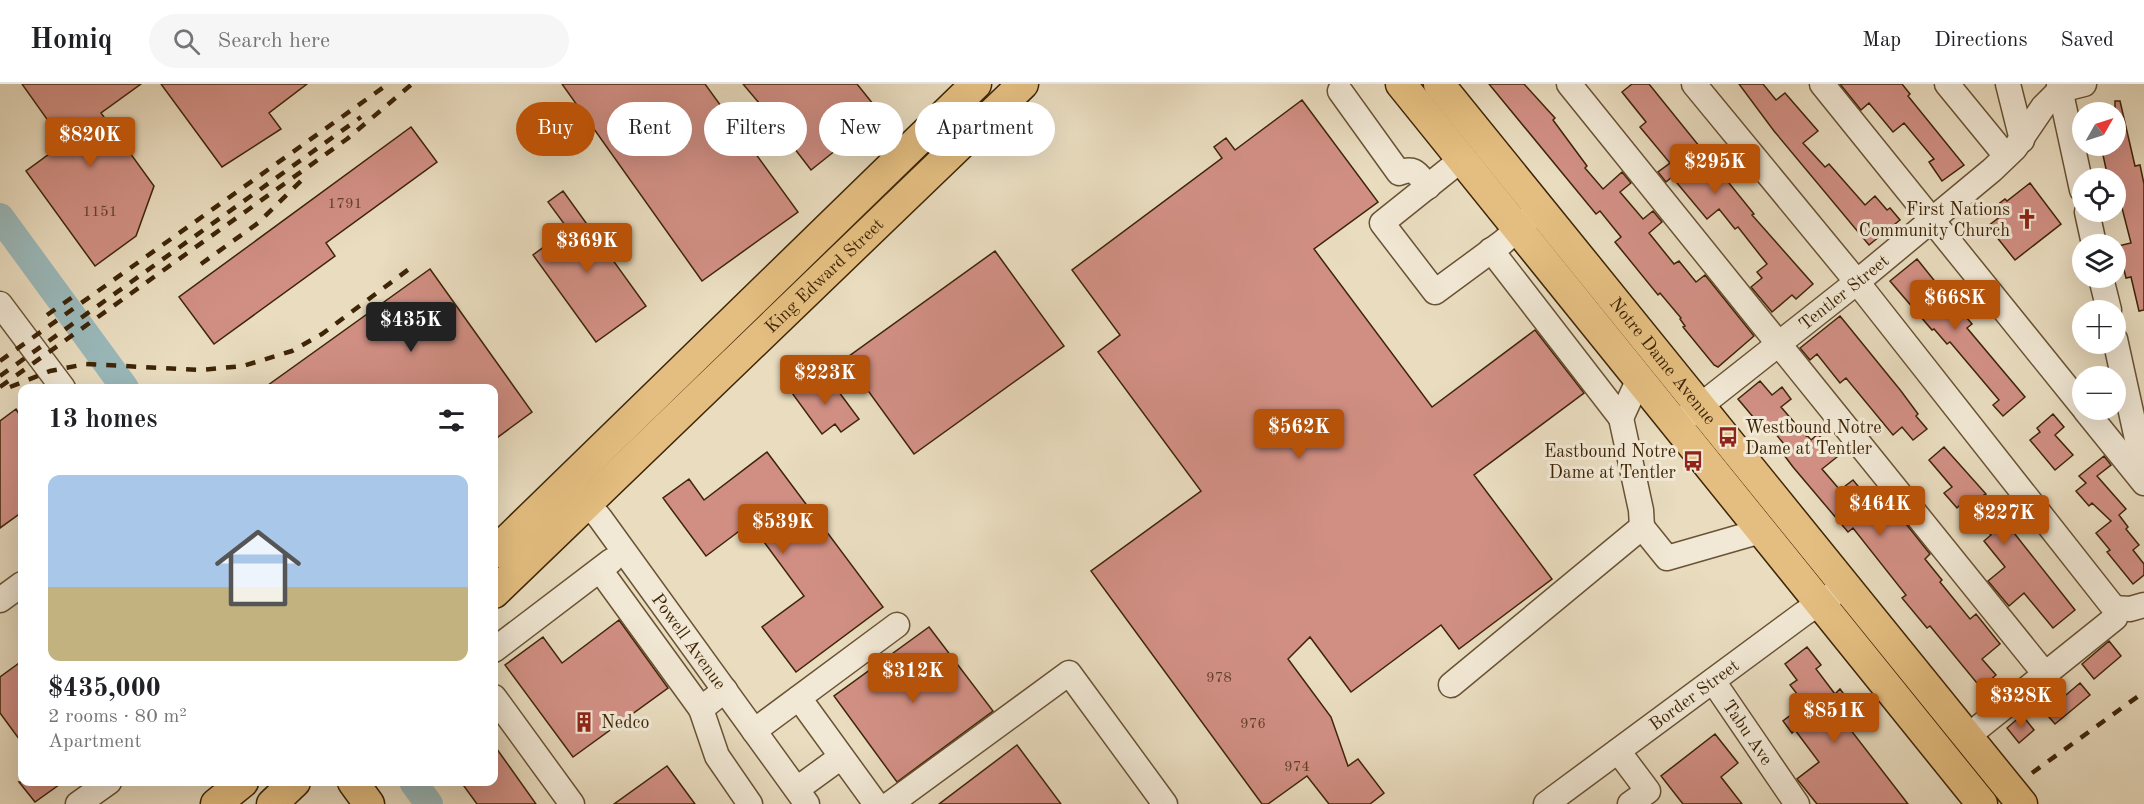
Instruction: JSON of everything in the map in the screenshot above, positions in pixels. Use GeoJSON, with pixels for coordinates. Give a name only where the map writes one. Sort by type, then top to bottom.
{"type":"FeatureCollection","features":[{"type":"Feature","properties":{"kind":"main road","name":"King Edward Street"},"geometry":{"type":"LineString","coordinates":[[498,588],[578,492],[713,340],[976,84]]}},
{"type":"Feature","properties":{"kind":"main road","name":"King Edward Street"},"geometry":{"type":"LineString","coordinates":[[498,550],[578,492],[734,363],[1023,84]]}},
{"type":"Feature","properties":{"kind":"main road","name":"Notre Dame Avenue"},"geometry":{"type":"LineString","coordinates":[[1401,84],[1982,804]]}},
{"type":"Feature","properties":{"kind":"main road","name":"Notre Dame Avenue"},"geometry":{"type":"LineString","coordinates":[[1439,84],[2022,804]]}},
{"type":"Feature","properties":{"kind":"main road"},"geometry":{"type":"LineString","coordinates":[[713,340],[734,363]]}},
{"type":"Feature","properties":{"kind":"main road"},"geometry":{"type":"LineString","coordinates":[[216,804],[238,786]]}},
{"type":"Feature","properties":{"kind":"main road"},"geometry":{"type":"LineString","coordinates":[[272,804],[291,786]]}},
{"type":"Feature","properties":{"kind":"main road"},"geometry":{"type":"LineString","coordinates":[[356,786],[369,804]]}},
{"type":"Feature","properties":{"kind":"street"},"geometry":{"type":"LineString","coordinates":[[1569,84],[2045,674]]}},
{"type":"Feature","properties":{"kind":"street"},"geometry":{"type":"LineString","coordinates":[[1694,84],[1857,282],[2115,613]]}},
{"type":"Feature","properties":{"kind":"street"},"geometry":{"type":"LineString","coordinates":[[1821,84],[2072,394]]}},
{"type":"Feature","properties":{"kind":"street"},"geometry":{"type":"LineString","coordinates":[[1947,84],[2014,148]]}},
{"type":"Feature","properties":{"kind":"street"},"geometry":{"type":"LineString","coordinates":[[2008,84],[2014,148]]}},
{"type":"Feature","properties":{"kind":"street"},"geometry":{"type":"LineString","coordinates":[[2077,168],[2059,87],[2084,84]]}},
{"type":"Feature","properties":{"kind":"street","name":"Tentler Street"},"geometry":{"type":"LineString","coordinates":[[1676,425],[1857,282],[2014,148],[2059,87]]}},
{"type":"Feature","properties":{"kind":"street"},"geometry":{"type":"LineString","coordinates":[[1340,91],[1399,173],[1414,171],[1428,187]]}},
{"type":"Feature","properties":{"kind":"street"},"geometry":{"type":"LineString","coordinates":[[1462,159],[1382,223],[1435,292],[1540,209]]}},
{"type":"Feature","properties":{"kind":"street"},"geometry":{"type":"LineString","coordinates":[[1491,250],[1621,418],[1641,510],[1642,527],[1667,558],[1761,531]]}},
{"type":"Feature","properties":{"kind":"street"},"geometry":{"type":"LineString","coordinates":[[0,305],[60,384]]}},
{"type":"Feature","properties":{"kind":"street"},"geometry":{"type":"LineString","coordinates":[[2118,354],[2144,471]]}},
{"type":"Feature","properties":{"kind":"street"},"geometry":{"type":"LineString","coordinates":[[1621,418],[1639,379]]}},
{"type":"Feature","properties":{"kind":"street"},"geometry":{"type":"LineString","coordinates":[[2093,420],[2144,483]]}},
{"type":"Feature","properties":{"kind":"street","name":"Powell Avenue"},"geometry":{"type":"LineString","coordinates":[[578,492],[624,551],[754,730],[799,798]]}},
{"type":"Feature","properties":{"kind":"street"},"geometry":{"type":"LineString","coordinates":[[1452,685],[1642,527]]}},
{"type":"Feature","properties":{"kind":"street"},"geometry":{"type":"LineString","coordinates":[[498,647],[624,551]]}},
{"type":"Feature","properties":{"kind":"street"},"geometry":{"type":"LineString","coordinates":[[600,570],[701,709],[717,756],[750,804]]}},
{"type":"Feature","properties":{"kind":"street"},"geometry":{"type":"LineString","coordinates":[[0,600],[18,587]]}},
{"type":"Feature","properties":{"kind":"street","name":"Border Street"},"geometry":{"type":"LineString","coordinates":[[1546,804],[1819,603],[1846,587]]}},
{"type":"Feature","properties":{"kind":"street"},"geometry":{"type":"LineString","coordinates":[[1968,736],[2045,674],[2115,613],[2144,605]]}},
{"type":"Feature","properties":{"kind":"street"},"geometry":{"type":"LineString","coordinates":[[647,635],[672,617]]}},
{"type":"Feature","properties":{"kind":"street"},"geometry":{"type":"LineString","coordinates":[[754,730],[897,625]]}},
{"type":"Feature","properties":{"kind":"street"},"geometry":{"type":"LineString","coordinates":[[890,804],[1069,673],[1165,804]]}},
{"type":"Feature","properties":{"kind":"street","name":"Tabu Ave"},"geometry":{"type":"LineString","coordinates":[[1713,681],[1797,804]]}},
{"type":"Feature","properties":{"kind":"street"},"geometry":{"type":"LineString","coordinates":[[701,709],[725,690]]}},
{"type":"Feature","properties":{"kind":"street"},"geometry":{"type":"LineString","coordinates":[[799,698],[876,804]]}},
{"type":"Feature","properties":{"kind":"street"},"geometry":{"type":"LineString","coordinates":[[498,703],[572,804]]}},
{"type":"Feature","properties":{"kind":"street"},"geometry":{"type":"LineString","coordinates":[[1618,751],[1645,800]]}},
{"type":"Feature","properties":{"kind":"street"},"geometry":{"type":"LineString","coordinates":[[799,798],[842,757]]}},
{"type":"Feature","properties":{"kind":"street"},"geometry":{"type":"LineString","coordinates":[[78,804],[103,786]]}},
{"type":"Feature","properties":{"kind":"building"},"geometry":{"type":"Polygon","coordinates":[[[22,84],[141,84],[101,113],[154,186],[136,236],[95,266],[26,171],[64,143],[22,84]]]}},
{"type":"Feature","properties":{"kind":"building"},"geometry":{"type":"Polygon","coordinates":[[[161,84],[307,84],[269,113],[281,129],[222,167],[161,84]]]}},
{"type":"Feature","properties":{"kind":"building"},"geometry":{"type":"Polygon","coordinates":[[[562,84],[705,84],[718,102],[704,102],[704,156],[757,156],[798,212],[702,281],[613,156],[692,156],[692,102],[607,102],[607,147],[595,130],[595,102],[575,102],[562,84]]]}},
{"type":"Feature","properties":{"kind":"building"},"geometry":{"type":"Polygon","coordinates":[[[743,84],[857,84],[871,102],[819,102],[819,156],[828,156],[811,170],[800,156],[807,156],[807,102],[758,102],[743,84]]]}},
{"type":"Feature","properties":{"kind":"building"},"geometry":{"type":"Polygon","coordinates":[[[1489,84],[1524,84],[1555,118],[1553,120],[1587,166],[1585,168],[1603,189],[1622,172],[1631,183],[1620,192],[1643,219],[1653,211],[1662,222],[1649,233],[1674,264],[1679,261],[1696,282],[1705,275],[1754,336],[1718,367],[1714,365],[1683,327],[1685,326],[1681,318],[1660,293],[1658,295],[1615,242],[1621,237],[1600,211],[1596,214],[1489,84]]]}},
{"type":"Feature","properties":{"kind":"building"},"geometry":{"type":"Polygon","coordinates":[[[1632,84],[1649,84],[1754,214],[1752,215],[1813,284],[1796,299],[1792,295],[1772,312],[1751,287],[1762,278],[1757,272],[1767,264],[1738,227],[1735,229],[1719,209],[1707,219],[1672,177],[1666,182],[1658,172],[1670,163],[1640,127],[1646,122],[1622,92],[1632,84]]]}},
{"type":"Feature","properties":{"kind":"building"},"geometry":{"type":"Polygon","coordinates":[[[1739,84],[1763,84],[1776,100],[1785,93],[1818,131],[1803,143],[1825,167],[1829,164],[1865,205],[1875,196],[1900,220],[1869,245],[1774,131],[1739,84]]]}},
{"type":"Feature","properties":{"kind":"building"},"geometry":{"type":"Polygon","coordinates":[[[1840,84],[1902,84],[1910,94],[1908,96],[1964,165],[1942,181],[1929,162],[1934,159],[1904,123],[1893,132],[1869,103],[1861,110],[1840,84]]]}},
{"type":"Feature","properties":{"kind":"building"},"geometry":{"type":"Polygon","coordinates":[[[1302,100],[1378,202],[1314,249],[1432,407],[1535,330],[1584,393],[1474,475],[1552,579],[1459,649],[1441,625],[1351,692],[1310,637],[1288,659],[1331,717],[1348,766],[1358,759],[1384,793],[1370,804],[1329,804],[1307,776],[1268,804],[1262,804],[1091,571],[1201,491],[1098,352],[1120,335],[1072,270],[1222,158],[1214,147],[1226,138],[1235,150],[1302,100]]]}},
{"type":"Feature","properties":{"kind":"building"},"geometry":{"type":"Polygon","coordinates":[[[411,127],[437,162],[326,243],[335,256],[214,344],[179,297],[411,127]]]}},
{"type":"Feature","properties":{"kind":"building"},"geometry":{"type":"Polygon","coordinates":[[[2126,127],[2135,166],[2140,165],[2144,184],[2144,310],[2139,311],[2131,277],[2126,278],[2126,244],[2131,243],[2126,222],[2126,168],[2106,168],[2103,156],[2126,156],[2126,127]]]}},
{"type":"Feature","properties":{"kind":"building","name":"First Nations Community Church"},"geometry":{"type":"Polygon","coordinates":[[[2030,183],[2061,224],[2015,260],[1988,226],[2002,215],[1996,206],[2005,199],[2007,201],[2030,183]]]}},
{"type":"Feature","properties":{"kind":"building"},"geometry":{"type":"Polygon","coordinates":[[[563,191],[646,306],[596,342],[533,255],[568,229],[548,202],[563,191]]]}},
{"type":"Feature","properties":{"kind":"building"},"geometry":{"type":"Polygon","coordinates":[[[995,251],[1064,346],[914,454],[845,359],[995,251]]]}},
{"type":"Feature","properties":{"kind":"building"},"geometry":{"type":"Polygon","coordinates":[[[1917,259],[1972,324],[1967,328],[2025,397],[2003,416],[1993,405],[1999,400],[1950,342],[1947,344],[1934,329],[1932,330],[1890,281],[1917,259]]]}},
{"type":"Feature","properties":{"kind":"building"},"geometry":{"type":"Polygon","coordinates":[[[430,269],[532,412],[498,437],[498,384],[270,384],[430,269]]]}},
{"type":"Feature","properties":{"kind":"building"},"geometry":{"type":"Polygon","coordinates":[[[1840,316],[1901,391],[1927,429],[1913,440],[1902,427],[1893,435],[1846,378],[1840,383],[1817,354],[1810,360],[1800,348],[1840,316]]]}},
{"type":"Feature","properties":{"kind":"building"},"geometry":{"type":"Polygon","coordinates":[[[808,381],[833,384],[859,419],[841,432],[835,424],[822,434],[792,393],[808,381]]]}},
{"type":"Feature","properties":{"kind":"building"},"geometry":{"type":"Polygon","coordinates":[[[1760,381],[1772,395],[1782,387],[1791,399],[1781,407],[1806,436],[1811,440],[1818,434],[1837,457],[1822,469],[1840,490],[1853,480],[1877,509],[1887,500],[1930,554],[1925,559],[1942,580],[1940,582],[1970,619],[1976,614],[2000,644],[1982,659],[1996,675],[1981,688],[1930,626],[1927,628],[1902,598],[1906,595],[1853,528],[1848,532],[1793,467],[1784,455],[1789,450],[1764,420],[1759,424],[1738,399],[1760,381]]]}},
{"type":"Feature","properties":{"kind":"building"},"geometry":{"type":"Polygon","coordinates":[[[16,409],[18,412],[18,515],[0,528],[0,421],[16,409]]]}},
{"type":"Feature","properties":{"kind":"building"},"geometry":{"type":"Polygon","coordinates":[[[2053,414],[2064,427],[2055,435],[2073,455],[2055,470],[2030,440],[2040,432],[2037,428],[2053,414]]]}},
{"type":"Feature","properties":{"kind":"building"},"geometry":{"type":"Polygon","coordinates":[[[1944,447],[1986,494],[1984,495],[2075,610],[2053,628],[2024,593],[2009,606],[1988,581],[2005,567],[1984,541],[1991,535],[1968,508],[1966,510],[1961,504],[1957,508],[1944,493],[1952,487],[1929,460],[1944,447]]]}},
{"type":"Feature","properties":{"kind":"building"},"geometry":{"type":"Polygon","coordinates":[[[767,452],[883,607],[796,672],[762,627],[804,596],[750,523],[706,556],[663,498],[689,479],[704,500],[767,452]]]}},
{"type":"Feature","properties":{"kind":"building"},"geometry":{"type":"Polygon","coordinates":[[[2104,456],[2111,465],[2097,476],[2126,509],[2119,515],[2128,527],[2126,529],[2139,545],[2133,550],[2144,564],[2144,575],[2133,584],[2107,552],[2110,550],[2096,533],[2111,521],[2092,503],[2089,506],[2076,491],[2086,483],[2079,476],[2104,456]]]}},
{"type":"Feature","properties":{"kind":"building","name":"Nedco"},"geometry":{"type":"Polygon","coordinates":[[[619,620],[668,688],[573,757],[505,665],[543,637],[562,663],[619,620]]]}},
{"type":"Feature","properties":{"kind":"building"},"geometry":{"type":"Polygon","coordinates":[[[929,627],[993,711],[897,782],[834,696],[929,627]]]}},
{"type":"Feature","properties":{"kind":"building"},"geometry":{"type":"Polygon","coordinates":[[[2109,641],[2121,656],[2094,679],[2082,664],[2109,641]]]}},
{"type":"Feature","properties":{"kind":"building"},"geometry":{"type":"Polygon","coordinates":[[[1807,647],[1821,665],[1816,669],[1835,694],[1840,689],[1849,701],[1836,711],[1908,804],[1817,804],[1797,779],[1819,762],[1795,730],[1792,733],[1783,721],[1805,704],[1790,685],[1797,680],[1785,664],[1807,647]]]}},
{"type":"Feature","properties":{"kind":"building"},"geometry":{"type":"Polygon","coordinates":[[[18,664],[18,738],[0,713],[0,677],[18,664]]]}},
{"type":"Feature","properties":{"kind":"building"},"geometry":{"type":"Polygon","coordinates":[[[2080,683],[2090,695],[2055,724],[2043,710],[2058,698],[2060,700],[2080,683]]]}},
{"type":"Feature","properties":{"kind":"building"},"geometry":{"type":"Polygon","coordinates":[[[2022,715],[2034,730],[2019,743],[2007,728],[2022,715]]]}},
{"type":"Feature","properties":{"kind":"building"},"geometry":{"type":"Polygon","coordinates":[[[1715,734],[1738,763],[1721,777],[1742,804],[1683,804],[1661,776],[1715,734]]]}},
{"type":"Feature","properties":{"kind":"building"},"geometry":{"type":"Polygon","coordinates":[[[1017,745],[1061,804],[939,804],[1017,745]]]}},
{"type":"Feature","properties":{"kind":"building"},"geometry":{"type":"Polygon","coordinates":[[[498,751],[536,804],[477,804],[464,786],[498,786],[498,751]]]}},
{"type":"Feature","properties":{"kind":"building"},"geometry":{"type":"Polygon","coordinates":[[[667,766],[695,804],[614,804],[667,766]]]}},
{"type":"Feature","properties":{"kind":"building"},"geometry":{"type":"Polygon","coordinates":[[[22,786],[57,786],[35,802],[22,786]]]}},
{"type":"Feature","properties":{"kind":"waterway"},"geometry":{"type":"LineString","coordinates":[[0,217],[122,384]]}},
{"type":"Feature","properties":{"kind":"waterway"},"geometry":{"type":"LineString","coordinates":[[416,786],[429,804]]}},
{"type":"Feature","properties":{"kind":"railway"},"geometry":{"type":"LineString","coordinates":[[0,361],[388,84]]}},
{"type":"Feature","properties":{"kind":"railway"},"geometry":{"type":"LineString","coordinates":[[0,387],[347,139],[412,84]]}},
{"type":"Feature","properties":{"kind":"railway"},"geometry":{"type":"LineString","coordinates":[[0,376],[361,117]]}},
{"type":"Feature","properties":{"kind":"railway"},"geometry":{"type":"LineString","coordinates":[[201,264],[258,223],[305,177]]}},
{"type":"Feature","properties":{"kind":"railway"},"geometry":{"type":"LineString","coordinates":[[10,387],[50,371],[86,364],[200,370],[243,366],[292,351],[322,334],[409,269]]}},
{"type":"Feature","properties":{"kind":"railway"},"geometry":{"type":"LineString","coordinates":[[47,315],[74,296]]}},
{"type":"Feature","properties":{"kind":"railway"},"geometry":{"type":"LineString","coordinates":[[2032,773],[2144,692]]}},
{"type":"Feature","properties":{"kind":"place","name":"First Nations Community Church"},"geometry":{"type":"Point","coordinates":[2027,219]}},
{"type":"Feature","properties":{"kind":"place","name":"Westbound Notre Dame at Tentler"},"geometry":{"type":"Point","coordinates":[1728,437]}},
{"type":"Feature","properties":{"kind":"place","name":"Eastbound Notre Dame at Tentler"},"geometry":{"type":"Point","coordinates":[1693,461]}},
{"type":"Feature","properties":{"kind":"place","name":"Nedco"},"geometry":{"type":"Point","coordinates":[584,722]}}]}
